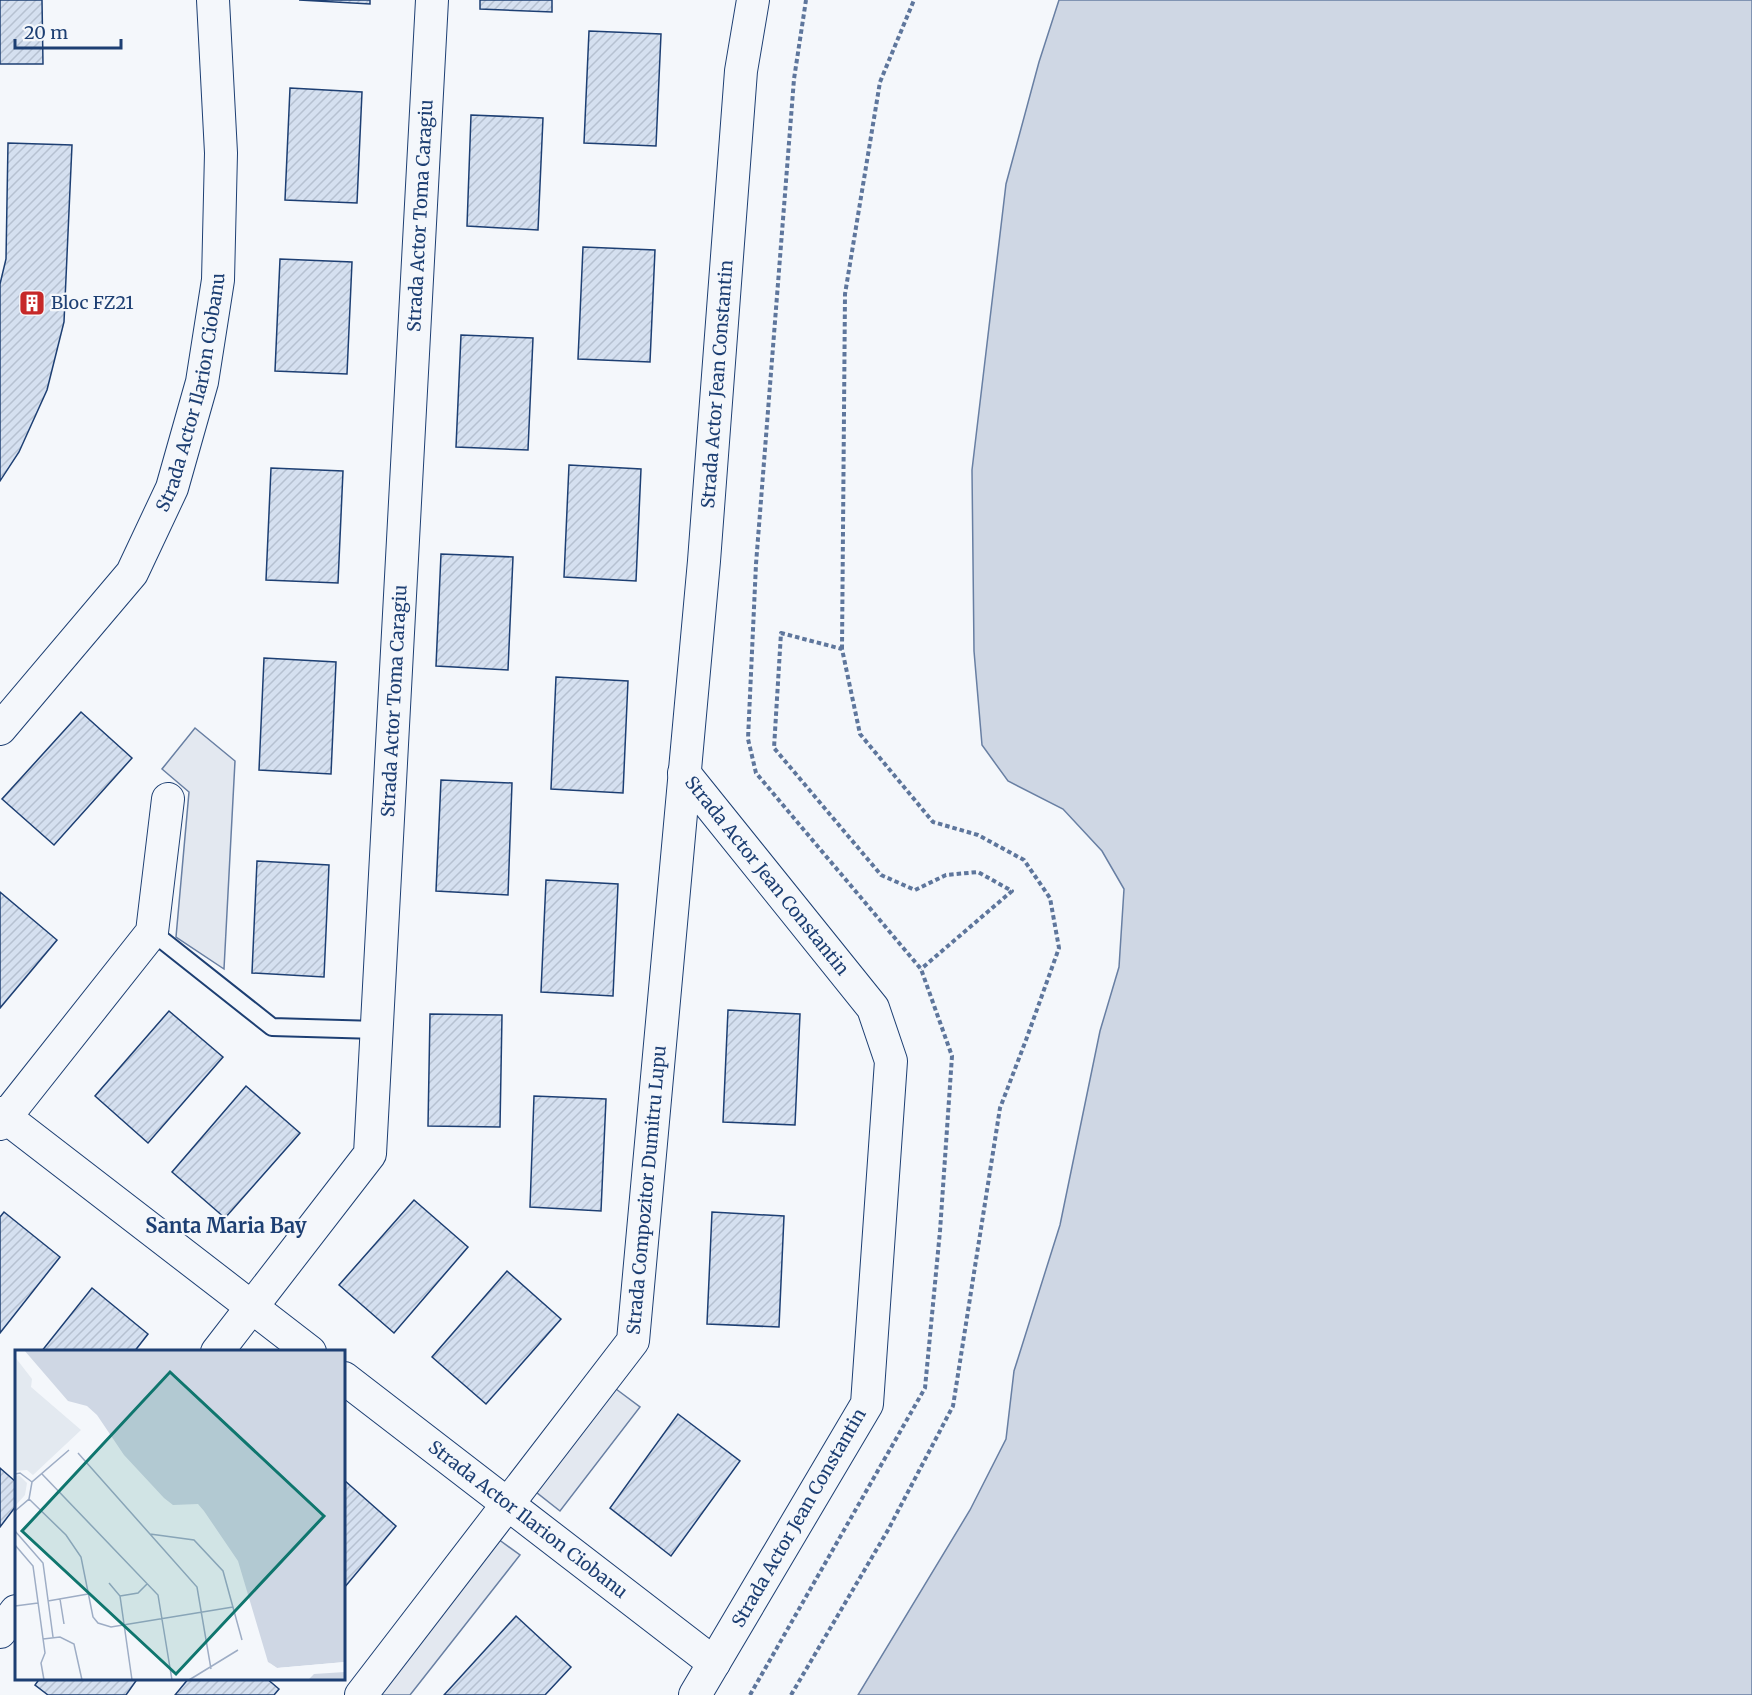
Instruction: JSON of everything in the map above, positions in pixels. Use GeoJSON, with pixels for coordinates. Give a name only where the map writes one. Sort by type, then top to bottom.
{"type":"FeatureCollection","features":[{"type":"Feature","properties":{"kind":"street","name":"Strada Actor Ilarion Ciobanu"},"geometry":{"type":"LineString","coordinates":[[0,729],[132,573],[172,488],[202,382],[218,280],[221,153],[213,0]]}},
{"type":"Feature","properties":{"kind":"street","name":"Strada Actor Toma Caragiu"},"geometry":{"type":"LineString","coordinates":[[219,1350],[370,1154],[432,0]]}},
{"type":"Feature","properties":{"kind":"street","name":"Strada Actor Jean Constantin"},"geometry":{"type":"LineString","coordinates":[[695,1695],[867,1404],[891,1061],[873,1008],[684,773],[704,561],[741,71],[753,0]]}},
{"type":"Feature","properties":{"kind":"street","name":"Strada Compozitor Dumitru Lupu"},"geometry":{"type":"LineString","coordinates":[[361,1695],[633,1341],[684,773]]}},
{"type":"Feature","properties":{"kind":"street"},"geometry":{"type":"LineString","coordinates":[[168,799],[152,932],[2,1118],[307,1350]]}},
{"type":"Feature","properties":{"kind":"street","name":"Strada Actor Ilarion Ciobanu"},"geometry":{"type":"LineString","coordinates":[[345,1379],[714,1663]]}},
{"type":"Feature","properties":{"kind":"street"},"geometry":{"type":"LineString","coordinates":[[0,1632],[15,1612]]}},
{"type":"Feature","properties":{"kind":"lane"},"geometry":{"type":"LineString","coordinates":[[152,932],[272,1027],[377,1030]]}},
{"type":"Feature","properties":{"kind":"path"},"geometry":{"type":"LineString","coordinates":[[750,1695],[924,1388],[940,1231],[952,1056],[921,969],[756,773],[748,739],[756,564],[794,79],[806,0]]}},
{"type":"Feature","properties":{"kind":"path"},"geometry":{"type":"LineString","coordinates":[[791,1695],[888,1530],[953,1406],[1000,1108],[1059,948],[1050,898],[1024,860],[978,835],[933,822],[860,734],[842,649],[845,294],[880,82],[914,0]]}},
{"type":"Feature","properties":{"kind":"path"},"geometry":{"type":"LineString","coordinates":[[842,649],[781,633],[774,748],[881,875],[915,890],[946,875],[978,872],[1012,891],[921,969]]}},
{"type":"Feature","properties":{"kind":"shaded area"},"geometry":{"type":"Polygon","coordinates":[[[1059,0],[1752,0],[1752,1695],[858,1695],[970,1510],[1006,1439],[1014,1371],[1060,1225],[1100,1031],[1119,967],[1124,889],[1102,851],[1063,809],[1008,781],[982,745],[974,651],[972,470],[1006,184],[1039,62],[1059,0]]]}},
{"type":"Feature","properties":{"kind":"shaded area"},"geometry":{"type":"Polygon","coordinates":[[[195,728],[235,761],[224,969],[176,937],[189,792],[162,769],[195,728]]]}},
{"type":"Feature","properties":{"kind":"shaded area"},"geometry":{"type":"Polygon","coordinates":[[[616,1389],[640,1407],[560,1511],[536,1492],[616,1389]]]}},
{"type":"Feature","properties":{"kind":"shaded area"},"geometry":{"type":"Polygon","coordinates":[[[498,1539],[520,1555],[410,1695],[376,1695],[498,1539]]]}},
{"type":"Feature","properties":{"kind":"building"},"geometry":{"type":"Polygon","coordinates":[[[0,0],[42,0],[43,64],[0,64],[0,0]]]}},
{"type":"Feature","properties":{"kind":"building"},"geometry":{"type":"Polygon","coordinates":[[[299,0],[370,0],[370,4],[299,0]]]}},
{"type":"Feature","properties":{"kind":"building"},"geometry":{"type":"Polygon","coordinates":[[[480,0],[552,0],[552,12],[480,9],[480,0]]]}},
{"type":"Feature","properties":{"kind":"building"},"geometry":{"type":"Polygon","coordinates":[[[589,31],[661,34],[656,146],[584,143],[589,31]]]}},
{"type":"Feature","properties":{"kind":"building"},"geometry":{"type":"Polygon","coordinates":[[[290,88],[362,92],[357,203],[285,200],[290,88]]]}},
{"type":"Feature","properties":{"kind":"building"},"geometry":{"type":"Polygon","coordinates":[[[471,115],[543,118],[538,230],[467,226],[471,115]]]}},
{"type":"Feature","properties":{"kind":"building","name":"Bloc FZ21"},"geometry":{"type":"Polygon","coordinates":[[[8,143],[72,145],[64,322],[47,390],[19,452],[0,481],[0,284],[6,259],[8,143]]]}},
{"type":"Feature","properties":{"kind":"building"},"geometry":{"type":"Polygon","coordinates":[[[583,247],[655,250],[650,362],[578,359],[583,247]]]}},
{"type":"Feature","properties":{"kind":"building"},"geometry":{"type":"Polygon","coordinates":[[[280,259],[352,262],[347,374],[275,371],[280,259]]]}},
{"type":"Feature","properties":{"kind":"building"},"geometry":{"type":"Polygon","coordinates":[[[461,335],[533,338],[528,450],[456,447],[461,335]]]}},
{"type":"Feature","properties":{"kind":"building"},"geometry":{"type":"Polygon","coordinates":[[[569,465],[641,469],[636,581],[564,577],[569,465]]]}},
{"type":"Feature","properties":{"kind":"building"},"geometry":{"type":"Polygon","coordinates":[[[271,468],[343,471],[338,583],[266,580],[271,468]]]}},
{"type":"Feature","properties":{"kind":"building"},"geometry":{"type":"Polygon","coordinates":[[[441,554],[513,557],[508,670],[436,666],[441,554]]]}},
{"type":"Feature","properties":{"kind":"building"},"geometry":{"type":"Polygon","coordinates":[[[264,658],[336,662],[331,774],[259,770],[264,658]]]}},
{"type":"Feature","properties":{"kind":"building"},"geometry":{"type":"Polygon","coordinates":[[[556,677],[628,681],[623,793],[551,789],[556,677]]]}},
{"type":"Feature","properties":{"kind":"building"},"geometry":{"type":"Polygon","coordinates":[[[81,712],[132,758],[54,845],[2,799],[81,712]]]}},
{"type":"Feature","properties":{"kind":"building"},"geometry":{"type":"Polygon","coordinates":[[[441,780],[512,783],[508,895],[436,891],[441,780]]]}},
{"type":"Feature","properties":{"kind":"building"},"geometry":{"type":"Polygon","coordinates":[[[257,861],[329,865],[324,977],[252,973],[257,861]]]}},
{"type":"Feature","properties":{"kind":"building"},"geometry":{"type":"Polygon","coordinates":[[[546,880],[618,884],[613,996],[541,992],[546,880]]]}},
{"type":"Feature","properties":{"kind":"building"},"geometry":{"type":"Polygon","coordinates":[[[0,892],[57,940],[0,1008],[0,892]]]}},
{"type":"Feature","properties":{"kind":"building"},"geometry":{"type":"Polygon","coordinates":[[[728,1010],[800,1014],[795,1125],[723,1122],[728,1010]]]}},
{"type":"Feature","properties":{"kind":"building"},"geometry":{"type":"Polygon","coordinates":[[[169,1011],[223,1057],[148,1143],[95,1096],[169,1011]]]}},
{"type":"Feature","properties":{"kind":"building"},"geometry":{"type":"Polygon","coordinates":[[[430,1014],[502,1015],[500,1127],[428,1126],[430,1014]]]}},
{"type":"Feature","properties":{"kind":"building"},"geometry":{"type":"Polygon","coordinates":[[[246,1086],[300,1133],[225,1218],[172,1172],[246,1086]]]}},
{"type":"Feature","properties":{"kind":"building"},"geometry":{"type":"Polygon","coordinates":[[[534,1096],[606,1099],[601,1211],[530,1207],[534,1096]]]}},
{"type":"Feature","properties":{"kind":"building"},"geometry":{"type":"Polygon","coordinates":[[[414,1200],[468,1247],[394,1333],[339,1285],[414,1200]]]}},
{"type":"Feature","properties":{"kind":"building"},"geometry":{"type":"Polygon","coordinates":[[[4,1212],[60,1257],[0,1333],[0,1217],[4,1212]]]}},
{"type":"Feature","properties":{"kind":"building"},"geometry":{"type":"Polygon","coordinates":[[[712,1212],[784,1216],[779,1327],[707,1324],[712,1212]]]}},
{"type":"Feature","properties":{"kind":"building"},"geometry":{"type":"Polygon","coordinates":[[[507,1271],[561,1319],[486,1404],[432,1357],[507,1271]]]}},
{"type":"Feature","properties":{"kind":"building"},"geometry":{"type":"Polygon","coordinates":[[[92,1288],[148,1334],[136,1350],[43,1350],[92,1288]]]}},
{"type":"Feature","properties":{"kind":"building"},"geometry":{"type":"Polygon","coordinates":[[[678,1414],[740,1461],[671,1556],[610,1508],[678,1414]]]}},
{"type":"Feature","properties":{"kind":"building"},"geometry":{"type":"Polygon","coordinates":[[[0,1468],[15,1481],[15,1507],[0,1527],[0,1468]]]}},
{"type":"Feature","properties":{"kind":"building"},"geometry":{"type":"Polygon","coordinates":[[[345,1481],[396,1526],[345,1587],[345,1481]]]}},
{"type":"Feature","properties":{"kind":"building"},"geometry":{"type":"Polygon","coordinates":[[[516,1616],[571,1667],[545,1695],[444,1695],[516,1616]]]}},
{"type":"Feature","properties":{"kind":"building"},"geometry":{"type":"Polygon","coordinates":[[[39,1680],[137,1680],[126,1695],[48,1695],[35,1685],[39,1680]]]}},
{"type":"Feature","properties":{"kind":"building"},"geometry":{"type":"Polygon","coordinates":[[[187,1680],[268,1680],[279,1689],[274,1695],[175,1695],[187,1680]]]}},
{"type":"Feature","properties":{"kind":"place","name":"Bloc FZ21"},"geometry":{"type":"Point","coordinates":[32,303]}},
{"type":"Feature","properties":{"kind":"district","name":"Santa Maria Bay"},"geometry":{"type":"Point","coordinates":[226,1226]}}]}
